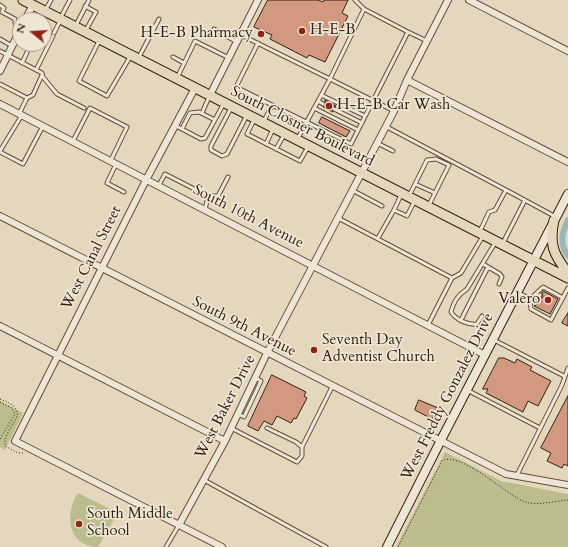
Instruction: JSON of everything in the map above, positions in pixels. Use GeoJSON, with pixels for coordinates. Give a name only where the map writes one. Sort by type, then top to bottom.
{"type":"FeatureCollection","features":[{"type":"Feature","properties":{"kind":"main road","name":"South Closner Boulevard"},"geometry":{"type":"LineString","coordinates":[[24,0],[44,12]]}},
{"type":"Feature","properties":{"kind":"main road","name":"South Closner Boulevard"},"geometry":{"type":"LineString","coordinates":[[52,16],[568,278]]}},
{"type":"Feature","properties":{"kind":"main road","name":"West Freddy Gonzalez Drive"},"geometry":{"type":"LineString","coordinates":[[387,547],[568,194]]}},
{"type":"Feature","properties":{"kind":"main road"},"geometry":{"type":"LineString","coordinates":[[555,218],[552,246],[555,255],[568,273]]}},
{"type":"Feature","properties":{"kind":"street","name":"West Baker Drive"},"geometry":{"type":"LineString","coordinates":[[179,525],[225,441],[361,172],[394,111],[407,80],[448,0]]}},
{"type":"Feature","properties":{"kind":"street"},"geometry":{"type":"LineString","coordinates":[[469,0],[568,51]]}},
{"type":"Feature","properties":{"kind":"street"},"geometry":{"type":"LineString","coordinates":[[210,95],[241,35],[256,1]]}},
{"type":"Feature","properties":{"kind":"street"},"geometry":{"type":"LineString","coordinates":[[29,12],[32,5]]}},
{"type":"Feature","properties":{"kind":"street"},"geometry":{"type":"LineString","coordinates":[[0,71],[12,46]]}},
{"type":"Feature","properties":{"kind":"street"},"geometry":{"type":"LineString","coordinates":[[407,80],[568,162]]}},
{"type":"Feature","properties":{"kind":"street","name":"West Canal Street"},"geometry":{"type":"LineString","coordinates":[[179,525],[14,441],[146,180],[179,128],[184,110],[195,88]]}},
{"type":"Feature","properties":{"kind":"street","name":"South 10th Avenue"},"geometry":{"type":"LineString","coordinates":[[0,104],[314,265],[485,355]]}},
{"type":"Feature","properties":{"kind":"street","name":"South 9th Avenue"},"geometry":{"type":"LineString","coordinates":[[0,216],[332,387],[506,474],[516,477],[568,485]]}},
{"type":"Feature","properties":{"kind":"street"},"geometry":{"type":"LineString","coordinates":[[0,326],[225,441]]}},
{"type":"Feature","properties":{"kind":"street"},"geometry":{"type":"LineString","coordinates":[[179,525],[222,547]]}},
{"type":"Feature","properties":{"kind":"lane"},"geometry":{"type":"LineString","coordinates":[[2,0],[0,5],[4,8],[2,12],[12,17]]}},
{"type":"Feature","properties":{"kind":"lane"},"geometry":{"type":"LineString","coordinates":[[46,12],[51,0]]}},
{"type":"Feature","properties":{"kind":"lane"},"geometry":{"type":"LineString","coordinates":[[36,70],[70,0]]}},
{"type":"Feature","properties":{"kind":"lane"},"geometry":{"type":"LineString","coordinates":[[75,26],[89,0]]}},
{"type":"Feature","properties":{"kind":"lane"},"geometry":{"type":"LineString","coordinates":[[355,0],[364,9],[427,41]]}},
{"type":"Feature","properties":{"kind":"lane"},"geometry":{"type":"LineString","coordinates":[[85,6],[96,12],[86,32]]}},
{"type":"Feature","properties":{"kind":"lane"},"geometry":{"type":"LineString","coordinates":[[297,140],[330,79],[364,9]]}},
{"type":"Feature","properties":{"kind":"lane"},"geometry":{"type":"LineString","coordinates":[[100,39],[78,80],[107,96],[160,19]]}},
{"type":"Feature","properties":{"kind":"lane"},"geometry":{"type":"LineString","coordinates":[[214,29],[237,42]]}},
{"type":"Feature","properties":{"kind":"lane"},"geometry":{"type":"LineString","coordinates":[[258,43],[236,87],[351,144],[408,32]]}},
{"type":"Feature","properties":{"kind":"lane"},"geometry":{"type":"LineString","coordinates":[[241,35],[394,111]]}},
{"type":"Feature","properties":{"kind":"lane"},"geometry":{"type":"LineString","coordinates":[[0,39],[12,46]]}},
{"type":"Feature","properties":{"kind":"lane"},"geometry":{"type":"LineString","coordinates":[[177,78],[195,41],[229,58]]}},
{"type":"Feature","properties":{"kind":"lane"},"geometry":{"type":"LineString","coordinates":[[0,52],[36,70],[42,75],[57,94],[84,108]]}},
{"type":"Feature","properties":{"kind":"lane"},"geometry":{"type":"LineString","coordinates":[[22,63],[27,52]]}},
{"type":"Feature","properties":{"kind":"lane"},"geometry":{"type":"LineString","coordinates":[[173,57],[184,63]]}},
{"type":"Feature","properties":{"kind":"lane"},"geometry":{"type":"LineString","coordinates":[[42,75],[33,95],[28,98],[0,152],[23,164],[43,126]]}},
{"type":"Feature","properties":{"kind":"lane"},"geometry":{"type":"LineString","coordinates":[[0,84],[28,98]]}},
{"type":"Feature","properties":{"kind":"lane"},"geometry":{"type":"LineString","coordinates":[[202,113],[210,95]]}},
{"type":"Feature","properties":{"kind":"lane"},"geometry":{"type":"LineString","coordinates":[[321,95],[365,116]]}},
{"type":"Feature","properties":{"kind":"lane"},"geometry":{"type":"LineString","coordinates":[[318,101],[323,104]]}},
{"type":"Feature","properties":{"kind":"lane"},"geometry":{"type":"LineString","coordinates":[[228,104],[211,146],[211,150],[222,156],[227,154],[255,118],[272,105]]}},
{"type":"Feature","properties":{"kind":"lane"},"geometry":{"type":"LineString","coordinates":[[190,113],[179,128],[203,139],[215,120],[228,104]]}},
{"type":"Feature","properties":{"kind":"lane"},"geometry":{"type":"LineString","coordinates":[[73,141],[90,108],[127,128],[106,183],[124,192]]}},
{"type":"Feature","properties":{"kind":"lane"},"geometry":{"type":"LineString","coordinates":[[314,108],[358,130]]}},
{"type":"Feature","properties":{"kind":"lane"},"geometry":{"type":"LineString","coordinates":[[334,109],[362,123]]}},
{"type":"Feature","properties":{"kind":"lane"},"geometry":{"type":"LineString","coordinates":[[184,110],[190,113],[202,113],[215,120]]}},
{"type":"Feature","properties":{"kind":"lane"},"geometry":{"type":"LineString","coordinates":[[328,119],[330,115]]}},
{"type":"Feature","properties":{"kind":"lane"},"geometry":{"type":"LineString","coordinates":[[255,118],[246,134],[300,161],[308,146]]}},
{"type":"Feature","properties":{"kind":"lane"},"geometry":{"type":"LineString","coordinates":[[336,124],[338,119]]}},
{"type":"Feature","properties":{"kind":"lane"},"geometry":{"type":"LineString","coordinates":[[343,128],[346,123]]}},
{"type":"Feature","properties":{"kind":"lane"},"geometry":{"type":"LineString","coordinates":[[322,130],[324,126]]}},
{"type":"Feature","properties":{"kind":"lane"},"geometry":{"type":"LineString","coordinates":[[385,126],[525,200],[555,218]]}},
{"type":"Feature","properties":{"kind":"lane"},"geometry":{"type":"LineString","coordinates":[[266,144],[274,128]]}},
{"type":"Feature","properties":{"kind":"lane"},"geometry":{"type":"LineString","coordinates":[[330,134],[332,130]]}},
{"type":"Feature","properties":{"kind":"lane"},"geometry":{"type":"LineString","coordinates":[[276,149],[284,133]]}},
{"type":"Feature","properties":{"kind":"lane"},"geometry":{"type":"LineString","coordinates":[[338,138],[340,134]]}},
{"type":"Feature","properties":{"kind":"lane"},"geometry":{"type":"LineString","coordinates":[[376,143],[393,151]]}},
{"type":"Feature","properties":{"kind":"lane"},"geometry":{"type":"LineString","coordinates":[[378,238],[394,210],[408,197],[427,160],[436,158],[449,165],[428,206]]}},
{"type":"Feature","properties":{"kind":"lane"},"geometry":{"type":"LineString","coordinates":[[158,186],[166,174],[208,196],[218,196],[228,177]]}},
{"type":"Feature","properties":{"kind":"lane"},"geometry":{"type":"LineString","coordinates":[[415,184],[435,193]]}},
{"type":"Feature","properties":{"kind":"lane"},"geometry":{"type":"LineString","coordinates":[[352,190],[382,206]]}},
{"type":"Feature","properties":{"kind":"lane"},"geometry":{"type":"LineString","coordinates":[[428,325],[452,278],[461,274],[481,234],[489,212],[495,210],[506,190]]}},
{"type":"Feature","properties":{"kind":"lane"},"geometry":{"type":"LineString","coordinates":[[205,210],[208,196]]}},
{"type":"Feature","properties":{"kind":"lane"},"geometry":{"type":"LineString","coordinates":[[394,210],[406,216],[408,197]]}},
{"type":"Feature","properties":{"kind":"lane"},"geometry":{"type":"LineString","coordinates":[[482,316],[477,324],[471,324],[454,318],[452,312],[454,303],[460,294],[467,289],[499,243],[525,200]]}},
{"type":"Feature","properties":{"kind":"lane"},"geometry":{"type":"LineString","coordinates":[[338,218],[452,278]]}},
{"type":"Feature","properties":{"kind":"lane"},"geometry":{"type":"LineString","coordinates":[[483,264],[500,274],[502,277],[498,284]]}},
{"type":"Feature","properties":{"kind":"lane"},"geometry":{"type":"LineString","coordinates":[[461,320],[488,267]]}},
{"type":"Feature","properties":{"kind":"lane"},"geometry":{"type":"LineString","coordinates":[[563,298],[543,287],[530,299],[530,309],[551,320],[554,311],[563,298],[568,288]]}},
{"type":"Feature","properties":{"kind":"lane"},"geometry":{"type":"LineString","coordinates":[[517,292],[536,302]]}},
{"type":"Feature","properties":{"kind":"lane"},"geometry":{"type":"LineString","coordinates":[[530,299],[540,295]]}},
{"type":"Feature","properties":{"kind":"lane"},"geometry":{"type":"LineString","coordinates":[[493,340],[568,380]]}},
{"type":"Feature","properties":{"kind":"lane"},"geometry":{"type":"LineString","coordinates":[[516,477],[562,385],[563,377],[568,368]]}},
{"type":"Feature","properties":{"kind":"lane"},"geometry":{"type":"LineString","coordinates":[[231,428],[297,462],[302,456],[302,447],[332,387]]}},
{"type":"Feature","properties":{"kind":"lane"},"geometry":{"type":"LineString","coordinates":[[467,389],[540,428]]}},
{"type":"Feature","properties":{"kind":"lane"},"geometry":{"type":"LineString","coordinates":[[267,428],[296,442],[302,447]]}},
{"type":"Feature","properties":{"kind":"lane"},"geometry":{"type":"LineString","coordinates":[[204,480],[326,547]]}},
{"type":"Feature","properties":{"kind":"lane"},"geometry":{"type":"LineString","coordinates":[[172,547],[166,546],[179,525]]}},
{"type":"Feature","properties":{"kind":"path"},"geometry":{"type":"LineString","coordinates":[[0,402],[12,408],[15,414],[0,439],[5,441]]}},
{"type":"Feature","properties":{"kind":"path"},"geometry":{"type":"LineString","coordinates":[[398,547],[442,461],[446,459],[462,462],[510,494],[526,502],[538,504],[568,500]]}},
{"type":"Feature","properties":{"kind":"shaded area"},"geometry":{"type":"Polygon","coordinates":[[[0,401],[23,413],[5,450],[0,447],[0,401]]]}},
{"type":"Feature","properties":{"kind":"shaded area"},"geometry":{"type":"Polygon","coordinates":[[[445,452],[501,481],[568,494],[568,547],[396,547],[445,452]]]}},
{"type":"Feature","properties":{"kind":"shaded area"},"geometry":{"type":"Polygon","coordinates":[[[78,493],[114,511],[116,516],[98,547],[88,546],[80,542],[72,528],[70,519],[71,510],[78,493]]]}},
{"type":"Feature","properties":{"kind":"building","name":"H-E-B"},"geometry":{"type":"Polygon","coordinates":[[[268,0],[318,0],[323,2],[324,0],[348,0],[342,13],[348,16],[325,62],[309,55],[307,58],[270,39],[272,35],[254,27],[268,0]]]}},
{"type":"Feature","properties":{"kind":"building","name":"H-E-B Car Wash"},"geometry":{"type":"Polygon","coordinates":[[[325,100],[336,106],[332,107],[333,112],[323,107],[326,105],[325,100]]]}},
{"type":"Feature","properties":{"kind":"building"},"geometry":{"type":"Polygon","coordinates":[[[322,117],[350,131],[346,137],[319,123],[322,117]]]}},
{"type":"Feature","properties":{"kind":"building","name":"Valero"},"geometry":{"type":"Polygon","coordinates":[[[543,291],[558,299],[550,314],[534,306],[538,304],[538,300],[543,297],[543,291]]]}},
{"type":"Feature","properties":{"kind":"building"},"geometry":{"type":"Polygon","coordinates":[[[568,313],[568,326],[562,323],[568,313]]]}},
{"type":"Feature","properties":{"kind":"building"},"geometry":{"type":"Polygon","coordinates":[[[499,358],[504,358],[515,363],[517,359],[532,367],[530,370],[551,381],[538,406],[528,401],[523,412],[486,393],[488,389],[483,389],[499,358]]]}},
{"type":"Feature","properties":{"kind":"building"},"geometry":{"type":"Polygon","coordinates":[[[272,375],[306,392],[304,396],[307,398],[296,419],[294,418],[291,423],[277,416],[272,425],[264,421],[258,431],[248,426],[272,375]]]}},
{"type":"Feature","properties":{"kind":"building"},"geometry":{"type":"Polygon","coordinates":[[[568,396],[568,466],[564,464],[562,468],[547,461],[551,453],[541,448],[568,396]]]}},
{"type":"Feature","properties":{"kind":"building"},"geometry":{"type":"Polygon","coordinates":[[[419,400],[438,408],[432,419],[415,410],[419,400]]]}},
{"type":"Feature","properties":{"kind":"waterway"},"geometry":{"type":"LineString","coordinates":[[568,220],[562,238],[563,247],[568,256]]}},
{"type":"Feature","properties":{"kind":"place","name":"H-E-B"},"geometry":{"type":"Point","coordinates":[302,31]}},
{"type":"Feature","properties":{"kind":"place","name":"H-E-B Pharmacy"},"geometry":{"type":"Point","coordinates":[261,34]}},
{"type":"Feature","properties":{"kind":"place","name":"H-E-B Car Wash"},"geometry":{"type":"Point","coordinates":[329,106]}},
{"type":"Feature","properties":{"kind":"place","name":"Valero"},"geometry":{"type":"Point","coordinates":[548,300]}},
{"type":"Feature","properties":{"kind":"place","name":"Seventh Day Adventist Church"},"geometry":{"type":"Point","coordinates":[314,350]}},
{"type":"Feature","properties":{"kind":"place","name":"South Middle School"},"geometry":{"type":"Point","coordinates":[79,524]}}]}
